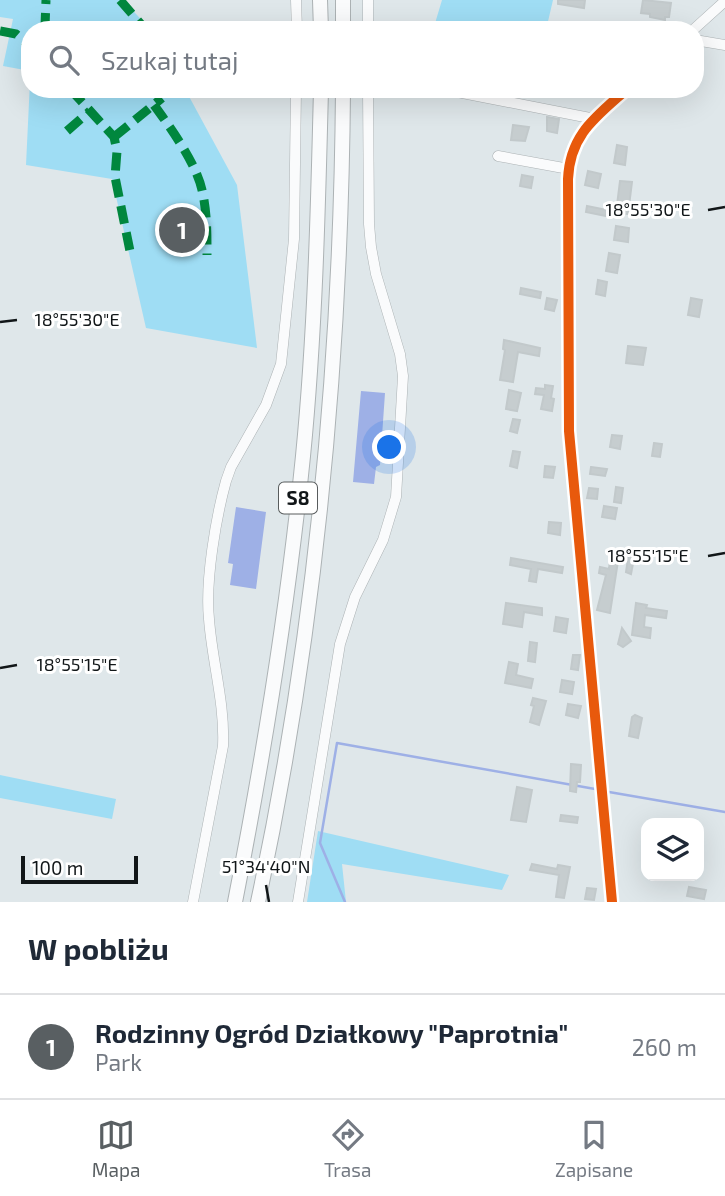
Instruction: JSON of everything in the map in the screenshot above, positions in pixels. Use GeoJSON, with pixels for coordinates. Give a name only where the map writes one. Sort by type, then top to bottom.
{"type":"FeatureCollection","features":[{"type":"Feature","properties":{"kind":"highway"},"geometry":{"type":"LineString","coordinates":[[320,0],[321,21]]}},
{"type":"Feature","properties":{"kind":"highway"},"geometry":{"type":"LineString","coordinates":[[343,0],[343,21]]}},
{"type":"Feature","properties":{"kind":"highway","name":"S8"},"geometry":{"type":"LineString","coordinates":[[235,902],[278,659],[303,454],[316,258],[321,98]]}},
{"type":"Feature","properties":{"kind":"highway","name":"S8"},"geometry":{"type":"LineString","coordinates":[[258,902],[294,705],[320,508],[338,275],[343,98]]}},
{"type":"Feature","properties":{"kind":"street"},"geometry":{"type":"LineString","coordinates":[[296,0],[297,21]]}},
{"type":"Feature","properties":{"kind":"street"},"geometry":{"type":"LineString","coordinates":[[368,0],[368,21]]}},
{"type":"Feature","properties":{"kind":"street"},"geometry":{"type":"LineString","coordinates":[[710,0],[723,2]]}},
{"type":"Feature","properties":{"kind":"street"},"geometry":{"type":"LineString","coordinates":[[703,21],[723,2]]}},
{"type":"Feature","properties":{"kind":"street"},"geometry":{"type":"LineString","coordinates":[[704,42],[725,45]]}},
{"type":"Feature","properties":{"kind":"street"},"geometry":{"type":"LineString","coordinates":[[193,902],[223,746],[223,721],[208,615],[209,586],[226,481],[266,405],[281,364],[294,239],[296,98]]}},
{"type":"Feature","properties":{"kind":"street"},"geometry":{"type":"LineString","coordinates":[[298,902],[340,644],[355,597],[387,529],[396,497],[403,376],[400,354],[376,274],[369,224],[368,98]]}},
{"type":"Feature","properties":{"kind":"street"},"geometry":{"type":"LineString","coordinates":[[488,98],[595,119]]}},
{"type":"Feature","properties":{"kind":"street"},"geometry":{"type":"LineString","coordinates":[[612,902],[569,431],[569,169],[574,144],[617,98]]}},
{"type":"Feature","properties":{"kind":"street"},"geometry":{"type":"LineString","coordinates":[[498,156],[569,169]]}},
{"type":"Feature","properties":{"kind":"shaded area"},"geometry":{"type":"Polygon","coordinates":[[[0,0],[123,0],[143,21],[21,21],[21,69],[3,66],[13,19],[0,17],[0,0]]]}},
{"type":"Feature","properties":{"kind":"shaded area"},"geometry":{"type":"Polygon","coordinates":[[[442,0],[553,0],[548,21],[436,21],[442,0]]]}},
{"type":"Feature","properties":{"kind":"shaded area"},"geometry":{"type":"Polygon","coordinates":[[[29,98],[190,98],[237,185],[257,348],[146,328],[112,179],[26,165],[29,98]]]}},
{"type":"Feature","properties":{"kind":"shaded area"},"geometry":{"type":"Polygon","coordinates":[[[361,391],[385,393],[380,465],[376,467],[374,484],[353,482],[361,391]]]}},
{"type":"Feature","properties":{"kind":"shaded area"},"geometry":{"type":"Polygon","coordinates":[[[236,507],[266,512],[256,589],[230,585],[233,564],[228,563],[236,507]]]}},
{"type":"Feature","properties":{"kind":"shaded area"},"geometry":{"type":"Polygon","coordinates":[[[0,775],[116,799],[112,819],[0,798],[0,775]]]}},
{"type":"Feature","properties":{"kind":"shaded area"},"geometry":{"type":"Polygon","coordinates":[[[318,831],[509,875],[502,890],[342,864],[346,902],[307,902],[318,831]]]}},
{"type":"Feature","properties":{"kind":"building"},"geometry":{"type":"Polygon","coordinates":[[[558,0],[585,0],[584,8],[558,4],[558,0]]]}},
{"type":"Feature","properties":{"kind":"building"},"geometry":{"type":"Polygon","coordinates":[[[643,0],[671,3],[669,17],[665,17],[665,20],[641,13],[643,0]]]}},
{"type":"Feature","properties":{"kind":"building"},"geometry":{"type":"Polygon","coordinates":[[[547,117],[559,119],[557,133],[547,131],[547,117]]]}},
{"type":"Feature","properties":{"kind":"building"},"geometry":{"type":"Polygon","coordinates":[[[513,125],[529,127],[525,141],[511,140],[513,125]]]}},
{"type":"Feature","properties":{"kind":"building"},"geometry":{"type":"Polygon","coordinates":[[[617,145],[627,147],[625,165],[614,163],[617,145]]]}},
{"type":"Feature","properties":{"kind":"building"},"geometry":{"type":"Polygon","coordinates":[[[588,171],[601,174],[598,188],[585,185],[588,171]]]}},
{"type":"Feature","properties":{"kind":"building"},"geometry":{"type":"Polygon","coordinates":[[[522,175],[533,177],[531,188],[520,186],[522,175]]]}},
{"type":"Feature","properties":{"kind":"building"},"geometry":{"type":"Polygon","coordinates":[[[620,181],[632,182],[628,214],[616,213],[620,181]]]}},
{"type":"Feature","properties":{"kind":"building"},"geometry":{"type":"Polygon","coordinates":[[[587,206],[607,210],[606,216],[586,212],[587,206]]]}},
{"type":"Feature","properties":{"kind":"building"},"geometry":{"type":"Polygon","coordinates":[[[616,226],[629,228],[628,242],[614,240],[616,226]]]}},
{"type":"Feature","properties":{"kind":"building"},"geometry":{"type":"Polygon","coordinates":[[[609,253],[620,255],[617,273],[606,271],[609,253]]]}},
{"type":"Feature","properties":{"kind":"building"},"geometry":{"type":"Polygon","coordinates":[[[598,280],[607,282],[605,296],[596,294],[598,280]]]}},
{"type":"Feature","properties":{"kind":"building"},"geometry":{"type":"Polygon","coordinates":[[[521,288],[541,292],[540,298],[520,294],[521,288]]]}},
{"type":"Feature","properties":{"kind":"building"},"geometry":{"type":"Polygon","coordinates":[[[547,298],[557,300],[554,311],[545,309],[547,298]]]}},
{"type":"Feature","properties":{"kind":"building"},"geometry":{"type":"Polygon","coordinates":[[[691,298],[702,300],[699,317],[688,315],[691,298]]]}},
{"type":"Feature","properties":{"kind":"building"},"geometry":{"type":"Polygon","coordinates":[[[504,340],[540,348],[539,356],[518,352],[513,382],[500,380],[504,340]]]}},
{"type":"Feature","properties":{"kind":"building"},"geometry":{"type":"Polygon","coordinates":[[[628,346],[646,348],[643,365],[626,363],[628,346]]]}},
{"type":"Feature","properties":{"kind":"building"},"geometry":{"type":"Polygon","coordinates":[[[545,385],[553,386],[552,411],[541,409],[544,395],[535,394],[536,388],[545,389],[545,385]]]}},
{"type":"Feature","properties":{"kind":"building"},"geometry":{"type":"Polygon","coordinates":[[[509,390],[521,393],[517,411],[506,409],[509,390]]]}},
{"type":"Feature","properties":{"kind":"building"},"geometry":{"type":"Polygon","coordinates":[[[513,419],[520,420],[517,433],[510,431],[513,419]]]}},
{"type":"Feature","properties":{"kind":"building"},"geometry":{"type":"Polygon","coordinates":[[[612,435],[622,436],[620,449],[610,447],[612,435]]]}},
{"type":"Feature","properties":{"kind":"building"},"geometry":{"type":"Polygon","coordinates":[[[654,443],[662,444],[660,457],[652,456],[654,443]]]}},
{"type":"Feature","properties":{"kind":"building"},"geometry":{"type":"Polygon","coordinates":[[[513,451],[520,452],[517,468],[510,466],[513,451]]]}},
{"type":"Feature","properties":{"kind":"building"},"geometry":{"type":"Polygon","coordinates":[[[545,466],[555,467],[553,478],[544,477],[545,466]]]}},
{"type":"Feature","properties":{"kind":"building"},"geometry":{"type":"Polygon","coordinates":[[[591,467],[607,469],[605,476],[590,474],[591,467]]]}},
{"type":"Feature","properties":{"kind":"building"},"geometry":{"type":"Polygon","coordinates":[[[616,487],[623,488],[621,503],[614,502],[616,487]]]}},
{"type":"Feature","properties":{"kind":"building"},"geometry":{"type":"Polygon","coordinates":[[[589,488],[598,489],[597,499],[587,498],[589,488]]]}},
{"type":"Feature","properties":{"kind":"building"},"geometry":{"type":"Polygon","coordinates":[[[604,506],[617,508],[615,519],[602,517],[604,506]]]}},
{"type":"Feature","properties":{"kind":"building"},"geometry":{"type":"Polygon","coordinates":[[[549,522],[561,523],[560,535],[548,533],[549,522]]]}},
{"type":"Feature","properties":{"kind":"building"},"geometry":{"type":"Polygon","coordinates":[[[629,552],[635,553],[631,574],[626,572],[629,552]]]}},
{"type":"Feature","properties":{"kind":"building"},"geometry":{"type":"Polygon","coordinates":[[[511,558],[563,567],[562,573],[538,569],[536,582],[529,581],[531,569],[510,565],[511,558]]]}},
{"type":"Feature","properties":{"kind":"building"},"geometry":{"type":"Polygon","coordinates":[[[610,560],[618,561],[610,613],[597,610],[606,575],[599,573],[600,567],[609,569],[610,560]]]}},
{"type":"Feature","properties":{"kind":"building"},"geometry":{"type":"Polygon","coordinates":[[[506,603],[542,608],[542,615],[524,612],[522,627],[503,624],[506,603]]]}},
{"type":"Feature","properties":{"kind":"building"},"geometry":{"type":"Polygon","coordinates":[[[636,603],[647,605],[646,608],[667,611],[666,618],[645,615],[644,627],[651,628],[650,638],[632,635],[636,603]]]}},
{"type":"Feature","properties":{"kind":"building"},"geometry":{"type":"Polygon","coordinates":[[[556,617],[568,619],[566,633],[554,631],[556,617]]]}},
{"type":"Feature","properties":{"kind":"building"},"geometry":{"type":"Polygon","coordinates":[[[622,628],[631,641],[623,647],[618,644],[622,628]]]}},
{"type":"Feature","properties":{"kind":"building"},"geometry":{"type":"Polygon","coordinates":[[[530,642],[537,643],[535,662],[528,661],[530,642]]]}},
{"type":"Feature","properties":{"kind":"building"},"geometry":{"type":"Polygon","coordinates":[[[573,655],[580,655],[578,670],[571,669],[573,655]]]}},
{"type":"Feature","properties":{"kind":"building"},"geometry":{"type":"Polygon","coordinates":[[[509,662],[518,664],[516,675],[533,679],[531,688],[505,683],[509,662]]]}},
{"type":"Feature","properties":{"kind":"building"},"geometry":{"type":"Polygon","coordinates":[[[562,680],[574,682],[572,694],[560,692],[562,680]]]}},
{"type":"Feature","properties":{"kind":"building"},"geometry":{"type":"Polygon","coordinates":[[[533,698],[546,701],[539,725],[530,722],[533,698]]]}},
{"type":"Feature","properties":{"kind":"building"},"geometry":{"type":"Polygon","coordinates":[[[568,704],[581,706],[578,718],[566,715],[568,704]]]}},
{"type":"Feature","properties":{"kind":"building"},"geometry":{"type":"Polygon","coordinates":[[[635,715],[642,718],[638,738],[629,736],[632,717],[635,715]]]}},
{"type":"Feature","properties":{"kind":"building"},"geometry":{"type":"Polygon","coordinates":[[[571,764],[581,765],[580,782],[577,782],[576,792],[570,791],[571,764]]]}},
{"type":"Feature","properties":{"kind":"building"},"geometry":{"type":"Polygon","coordinates":[[[517,787],[532,790],[526,822],[511,820],[517,787]]]}},
{"type":"Feature","properties":{"kind":"building"},"geometry":{"type":"Polygon","coordinates":[[[561,815],[578,817],[577,823],[560,821],[561,815]]]}},
{"type":"Feature","properties":{"kind":"building"},"geometry":{"type":"Polygon","coordinates":[[[532,864],[557,869],[558,865],[570,867],[564,898],[556,897],[559,875],[530,870],[532,864]]]}},
{"type":"Feature","properties":{"kind":"building"},"geometry":{"type":"Polygon","coordinates":[[[689,887],[706,890],[704,899],[687,896],[689,887]]]}},
{"type":"Feature","properties":{"kind":"building"},"geometry":{"type":"Polygon","coordinates":[[[587,888],[596,889],[594,900],[585,899],[587,888]]]}},
{"type":"Feature","properties":{"kind":"waterway"},"geometry":{"type":"LineString","coordinates":[[345,902],[320,843],[337,743],[595,789]]}},
{"type":"Feature","properties":{"kind":"waterway"},"geometry":{"type":"LineString","coordinates":[[609,792],[725,812]]}},
{"type":"Feature","properties":{"kind":"marked path"},"geometry":{"type":"LineString","coordinates":[[45,21],[46,0]]}},
{"type":"Feature","properties":{"kind":"marked path"},"geometry":{"type":"LineString","coordinates":[[120,0],[138,21]]}},
{"type":"Feature","properties":{"kind":"marked path"},"geometry":{"type":"LineString","coordinates":[[0,31],[16,34],[21,38]]}},
{"type":"Feature","properties":{"kind":"marked path"},"geometry":{"type":"LineString","coordinates":[[78,98],[114,137],[117,151],[115,177],[131,256]]}},
{"type":"Feature","properties":{"kind":"marked path"},"geometry":{"type":"LineString","coordinates":[[114,137],[162,98]]}},
{"type":"Feature","properties":{"kind":"marked path"},"geometry":{"type":"LineString","coordinates":[[154,105],[182,146],[199,179],[206,214],[207,255]]}},
{"type":"Feature","properties":{"kind":"marked path"},"geometry":{"type":"LineString","coordinates":[[67,131],[90,111]]}},
{"type":"Feature","properties":{"kind":"cycle path"},"geometry":{"type":"LineString","coordinates":[[612,902],[569,431],[568,179],[570,163],[579,138],[595,118],[617,98]]}},
{"type":"Feature","properties":{"kind":"place","name":"Rodzinny Ogród Działkowy \"Paprotnia\""},"geometry":{"type":"Point","coordinates":[182,230]}}]}
